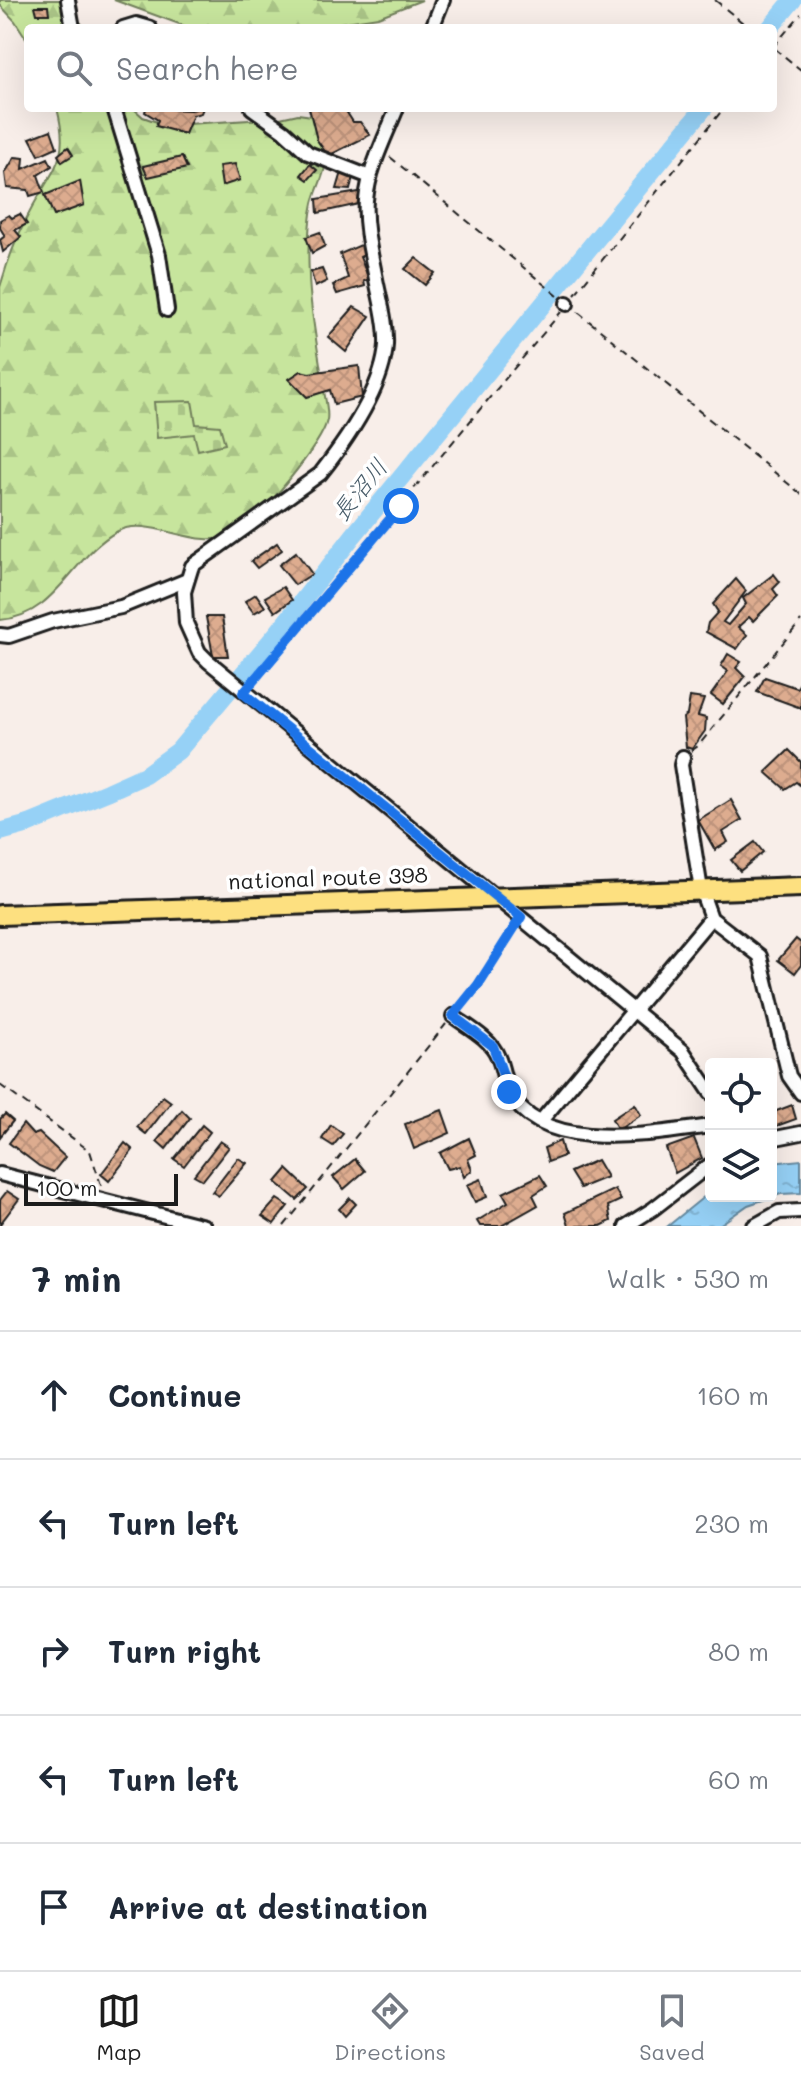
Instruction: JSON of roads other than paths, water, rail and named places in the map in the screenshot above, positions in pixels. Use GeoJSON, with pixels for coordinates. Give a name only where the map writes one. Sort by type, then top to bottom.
{"type":"FeatureCollection","features":[{"type":"Feature","properties":{"kind":"highway","name":"national route 398"},"geometry":{"type":"LineString","coordinates":[[0,915],[801,887]]}},
{"type":"Feature","properties":{"kind":"street"},"geometry":{"type":"LineString","coordinates":[[68,0],[72,24]]}},
{"type":"Feature","properties":{"kind":"street"},"geometry":{"type":"LineString","coordinates":[[434,24],[443,0]]}},
{"type":"Feature","properties":{"kind":"street"},"geometry":{"type":"LineString","coordinates":[[115,112],[159,255],[167,310]]}},
{"type":"Feature","properties":{"kind":"street"},"geometry":{"type":"LineString","coordinates":[[258,112],[308,153],[370,177]]}},
{"type":"Feature","properties":{"kind":"street"},"geometry":{"type":"LineString","coordinates":[[395,112],[370,177],[366,219],[386,344],[376,385],[320,474],[192,566],[184,607],[191,638],[199,652],[243,693],[683,1051],[705,1084]]}},
{"type":"Feature","properties":{"kind":"street"},"geometry":{"type":"LineString","coordinates":[[0,635],[9,636],[53,621],[121,607],[187,580]]}},
{"type":"Feature","properties":{"kind":"street"},"geometry":{"type":"LineString","coordinates":[[683,757],[681,765],[701,890],[711,918],[760,956],[789,1076],[801,1093]]}},
{"type":"Feature","properties":{"kind":"street"},"geometry":{"type":"LineString","coordinates":[[540,1122],[711,918]]}},
{"type":"Feature","properties":{"kind":"street"},"geometry":{"type":"LineString","coordinates":[[453,1016],[493,1046],[509,1092],[523,1109],[555,1130],[582,1134],[648,1134],[705,1127]]}},
{"type":"Feature","properties":{"kind":"street"},"geometry":{"type":"LineString","coordinates":[[777,1138],[801,1133]]}},
{"type":"Feature","properties":{"kind":"street"},"geometry":{"type":"LineString","coordinates":[[626,1226],[705,1169]]}},
{"type":"Feature","properties":{"kind":"street"},"geometry":{"type":"LineString","coordinates":[[0,1174],[204,1226]]}},
{"type":"Feature","properties":{"kind":"street"},"geometry":{"type":"LineString","coordinates":[[754,1226],[779,1212],[801,1211]]}},
{"type":"Feature","properties":{"kind":"street"},"geometry":{"type":"LineString","coordinates":[[779,1212],[783,1226]]}},
{"type":"Feature","properties":{"kind":"water"},"geometry":{"type":"Polygon","coordinates":[[[801,1160],[801,1193],[777,1195],[777,1162],[801,1160]]]}},
{"type":"Feature","properties":{"kind":"water"},"geometry":{"type":"Polygon","coordinates":[[[705,1196],[705,1202],[757,1202],[718,1226],[668,1226],[705,1196]]]}},
{"type":"Feature","properties":{"kind":"waterway","name":"長沼川"},"geometry":{"type":"LineString","coordinates":[[773,24],[793,0]]}},
{"type":"Feature","properties":{"kind":"waterway","name":"長沼川"},"geometry":{"type":"LineString","coordinates":[[0,832],[29,824],[145,775],[178,751],[701,112]]}}]}
